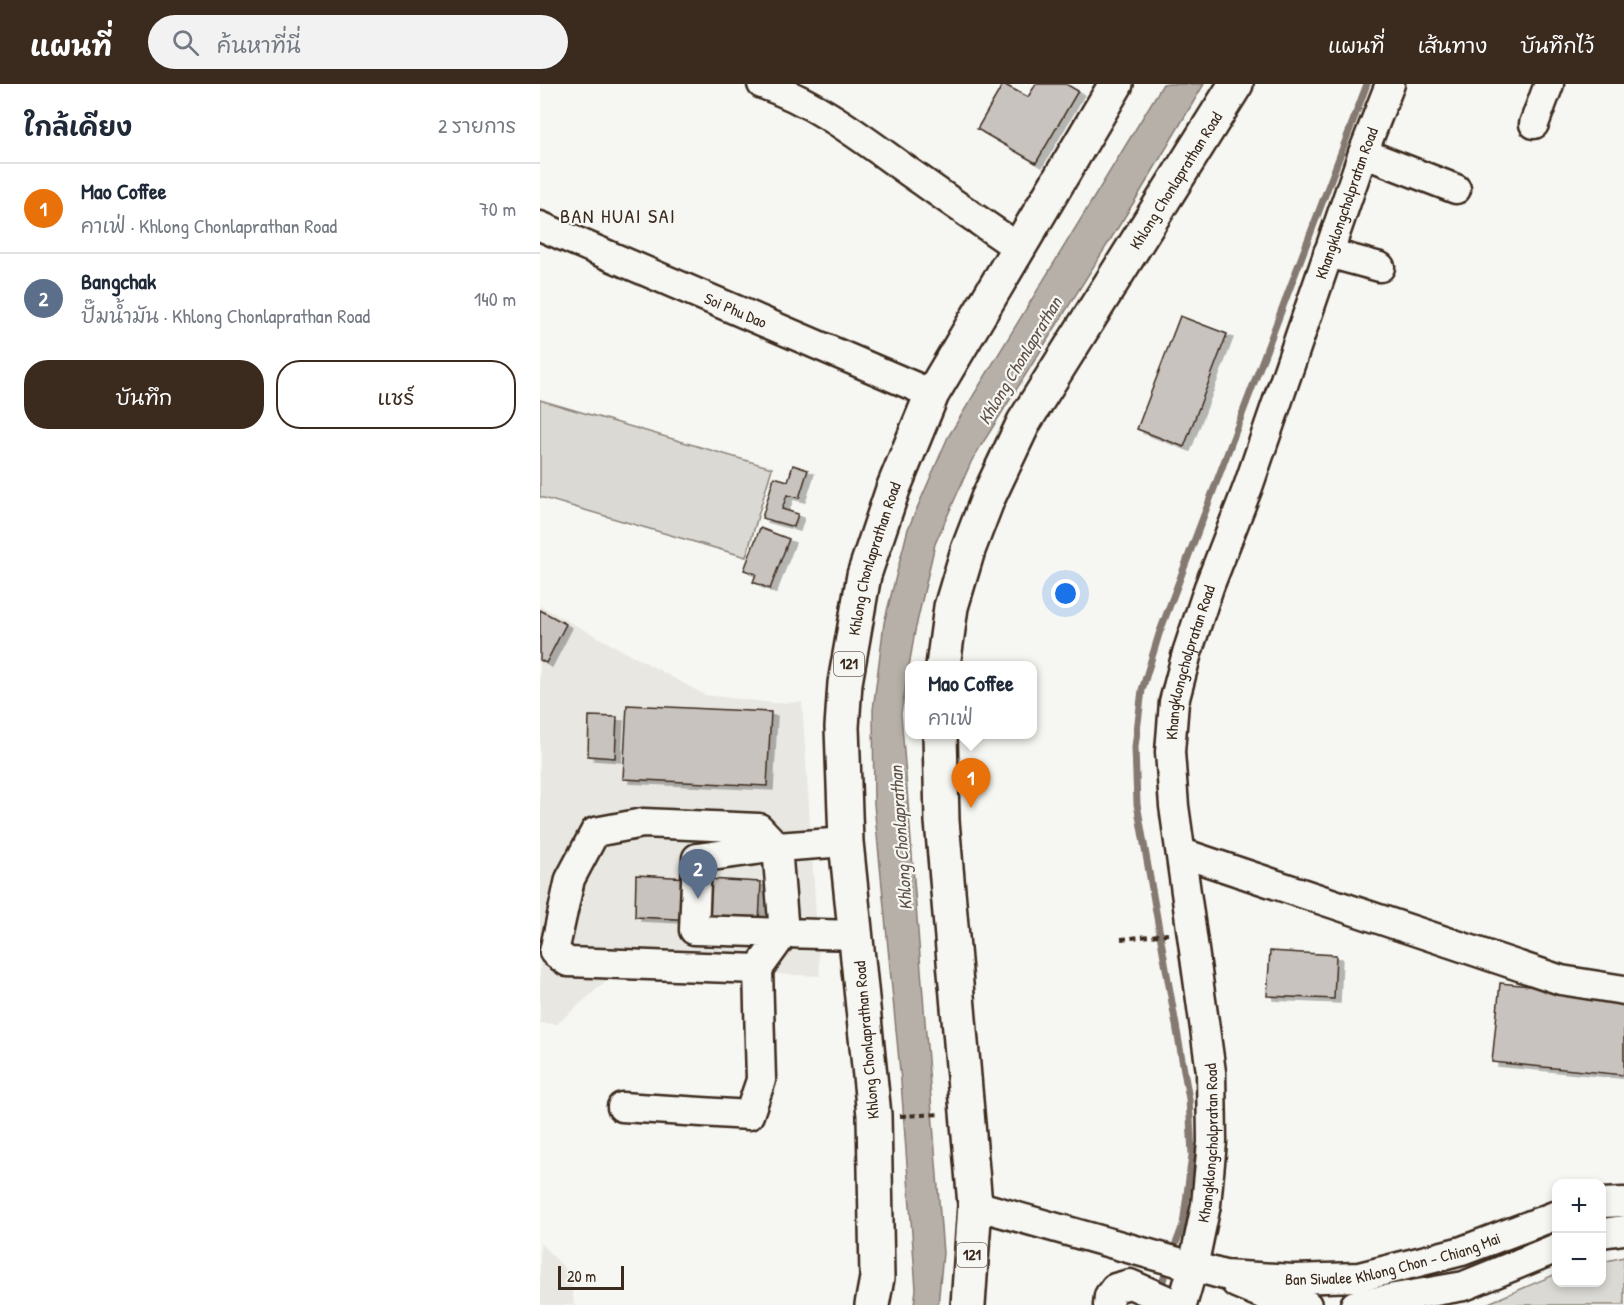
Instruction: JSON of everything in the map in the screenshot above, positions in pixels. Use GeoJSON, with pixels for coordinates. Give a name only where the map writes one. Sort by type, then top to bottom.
{"type":"FeatureCollection","features":[{"type":"Feature","properties":{"kind":"main road","name":"Khlong Chonlaprathan Road"},"geometry":{"type":"LineString","coordinates":[[872,1305],[877,1278],[874,1115],[846,842],[842,727],[845,683],[864,575],[892,489],[932,394],[1116,84]]}},
{"type":"Feature","properties":{"kind":"main road","name":"Khlong Chonlaprathan Road"},"geometry":{"type":"LineString","coordinates":[[944,661],[951,607],[968,550],[988,498],[1024,422],[1236,84]]}},
{"type":"Feature","properties":{"kind":"main road","name":"121"},"geometry":{"type":"LineString","coordinates":[[940,739],[942,821],[958,980],[975,1205],[968,1305]]}},
{"type":"Feature","properties":{"kind":"street"},"geometry":{"type":"LineString","coordinates":[[762,84],[814,106],[1020,249]]}},
{"type":"Feature","properties":{"kind":"street","name":"Khangklongcholpratan Road"},"geometry":{"type":"LineString","coordinates":[[1169,1300],[1193,1267],[1206,1205],[1212,1142],[1211,1072],[1174,806],[1170,752],[1174,702],[1202,609],[1248,487],[1363,153],[1390,84]]}},
{"type":"Feature","properties":{"kind":"street"},"geometry":{"type":"LineString","coordinates":[[1534,124],[1549,84]]}},
{"type":"Feature","properties":{"kind":"street"},"geometry":{"type":"LineString","coordinates":[[1363,153],[1456,189]]}},
{"type":"Feature","properties":{"kind":"street","name":"Soi Phu Dao"},"geometry":{"type":"LineString","coordinates":[[540,226],[932,394]]}},
{"type":"Feature","properties":{"kind":"street"},"geometry":{"type":"LineString","coordinates":[[1328,253],[1380,267]]}},
{"type":"Feature","properties":{"kind":"street"},"geometry":{"type":"LineString","coordinates":[[622,1107],[749,1115],[761,1080],[758,969],[784,933],[777,846],[759,828],[643,823],[595,832],[570,879],[554,952],[568,962],[758,969]]}},
{"type":"Feature","properties":{"kind":"street"},"geometry":{"type":"LineString","coordinates":[[846,842],[777,846],[697,858],[694,930],[856,935]]}},
{"type":"Feature","properties":{"kind":"street"},"geometry":{"type":"LineString","coordinates":[[1182,853],[1561,980],[1624,990]]}},
{"type":"Feature","properties":{"kind":"street"},"geometry":{"type":"LineString","coordinates":[[1606,1203],[1624,1202]]}},
{"type":"Feature","properties":{"kind":"street","name":"Ban Siwalee Khlong Chon - Chiang Mai"},"geometry":{"type":"LineString","coordinates":[[975,1205],[1224,1275],[1293,1279],[1359,1277],[1462,1251],[1552,1217]]}},
{"type":"Feature","properties":{"kind":"street"},"geometry":{"type":"LineString","coordinates":[[1606,1232],[1624,1230]]}},
{"type":"Feature","properties":{"kind":"street","name":"Ban Siwalee Khlong Chon - Chiang Mai"},"geometry":{"type":"LineString","coordinates":[[1355,1305],[1464,1286],[1552,1250]]}},
{"type":"Feature","properties":{"kind":"street","name":"Ban Siwalee Khlong Chon - Chiang Mai"},"geometry":{"type":"LineString","coordinates":[[1224,1275],[1240,1286],[1279,1301],[1307,1305]]}},
{"type":"Feature","properties":{"kind":"street"},"geometry":{"type":"LineString","coordinates":[[1108,1305],[1112,1291],[1122,1285],[1130,1284],[1169,1300]]}},
{"type":"Feature","properties":{"kind":"path"},"geometry":{"type":"LineString","coordinates":[[1121,939],[1150,935]]}},
{"type":"Feature","properties":{"kind":"path"},"geometry":{"type":"LineString","coordinates":[[899,1116],[941,1114]]}},
{"type":"Feature","properties":{"kind":"shaded area"},"geometry":{"type":"Polygon","coordinates":[[[540,400],[772,468],[746,557],[540,497],[540,400]]]}},
{"type":"Feature","properties":{"kind":"shaded area"},"geometry":{"type":"Polygon","coordinates":[[[540,606],[705,695],[774,703],[802,702],[820,976],[622,967],[557,1024],[540,1023],[540,606]]]}},
{"type":"Feature","properties":{"kind":"shaded area"},"geometry":{"type":"Polygon","coordinates":[[[540,1243],[570,1274],[574,1305],[540,1305],[540,1243]]]}},
{"type":"Feature","properties":{"kind":"shaded area"},"geometry":{"type":"Polygon","coordinates":[[[1624,1257],[1624,1305],[1484,1305],[1552,1276],[1552,1287],[1606,1287],[1606,1261],[1624,1257]]]}},
{"type":"Feature","properties":{"kind":"water","name":"Khlong Chonlaprathan"},"geometry":{"type":"Polygon","coordinates":[[[1163,84],[1204,84],[1139,194],[972,460],[935,544],[910,661],[905,661],[905,690],[901,713],[943,1253],[938,1305],[914,1305],[916,1289],[901,1081],[874,804],[873,710],[884,623],[908,529],[948,437],[1163,84]]]}},
{"type":"Feature","properties":{"kind":"building"},"geometry":{"type":"Polygon","coordinates":[[[1003,84],[1028,97],[1036,84],[1066,84],[1078,91],[1036,163],[977,129],[1003,84]]]}},
{"type":"Feature","properties":{"kind":"building"},"geometry":{"type":"Polygon","coordinates":[[[1180,316],[1227,334],[1184,447],[1137,429],[1180,316]]]}},
{"type":"Feature","properties":{"kind":"building"},"geometry":{"type":"Polygon","coordinates":[[[793,465],[808,470],[799,498],[787,495],[782,509],[798,514],[794,527],[762,518],[774,477],[788,481],[793,465]]]}},
{"type":"Feature","properties":{"kind":"building"},"geometry":{"type":"Polygon","coordinates":[[[760,528],[789,539],[770,589],[753,582],[756,574],[744,570],[760,528]]]}},
{"type":"Feature","properties":{"kind":"building"},"geometry":{"type":"Polygon","coordinates":[[[540,610],[566,624],[546,663],[540,660],[540,610]]]}},
{"type":"Feature","properties":{"kind":"building"},"geometry":{"type":"Polygon","coordinates":[[[627,705],[771,712],[767,786],[623,779],[627,705]]]}},
{"type":"Feature","properties":{"kind":"building"},"geometry":{"type":"Polygon","coordinates":[[[589,716],[617,717],[615,758],[588,756],[589,716]]]}},
{"type":"Feature","properties":{"kind":"building"},"geometry":{"type":"Polygon","coordinates":[[[636,875],[761,882],[759,923],[635,917],[636,875]]]}},
{"type":"Feature","properties":{"kind":"building"},"geometry":{"type":"Polygon","coordinates":[[[1270,951],[1336,955],[1334,999],[1267,996],[1270,951]]]}},
{"type":"Feature","properties":{"kind":"building"},"geometry":{"type":"Polygon","coordinates":[[[1500,983],[1624,995],[1624,1075],[1492,1062],[1500,983]]]}},
{"type":"Feature","properties":{"kind":"waterway"},"geometry":{"type":"LineString","coordinates":[[1172,1254],[1183,1225],[1192,1155],[1189,1099],[1137,804],[1135,747],[1142,690],[1159,634],[1367,84]]}},
{"type":"Feature","properties":{"kind":"waterway"},"geometry":{"type":"LineString","coordinates":[[1160,1291],[1168,1264]]}},
{"type":"Feature","properties":{"kind":"place","name":"Mao Coffee"},"geometry":{"type":"Point","coordinates":[971,808]}},
{"type":"Feature","properties":{"kind":"place","name":"Bangchak"},"geometry":{"type":"Point","coordinates":[698,899]}},
{"type":"Feature","properties":{"kind":"district","name":"BAN HUAI SAI"},"geometry":{"type":"Point","coordinates":[618,216]}}]}
